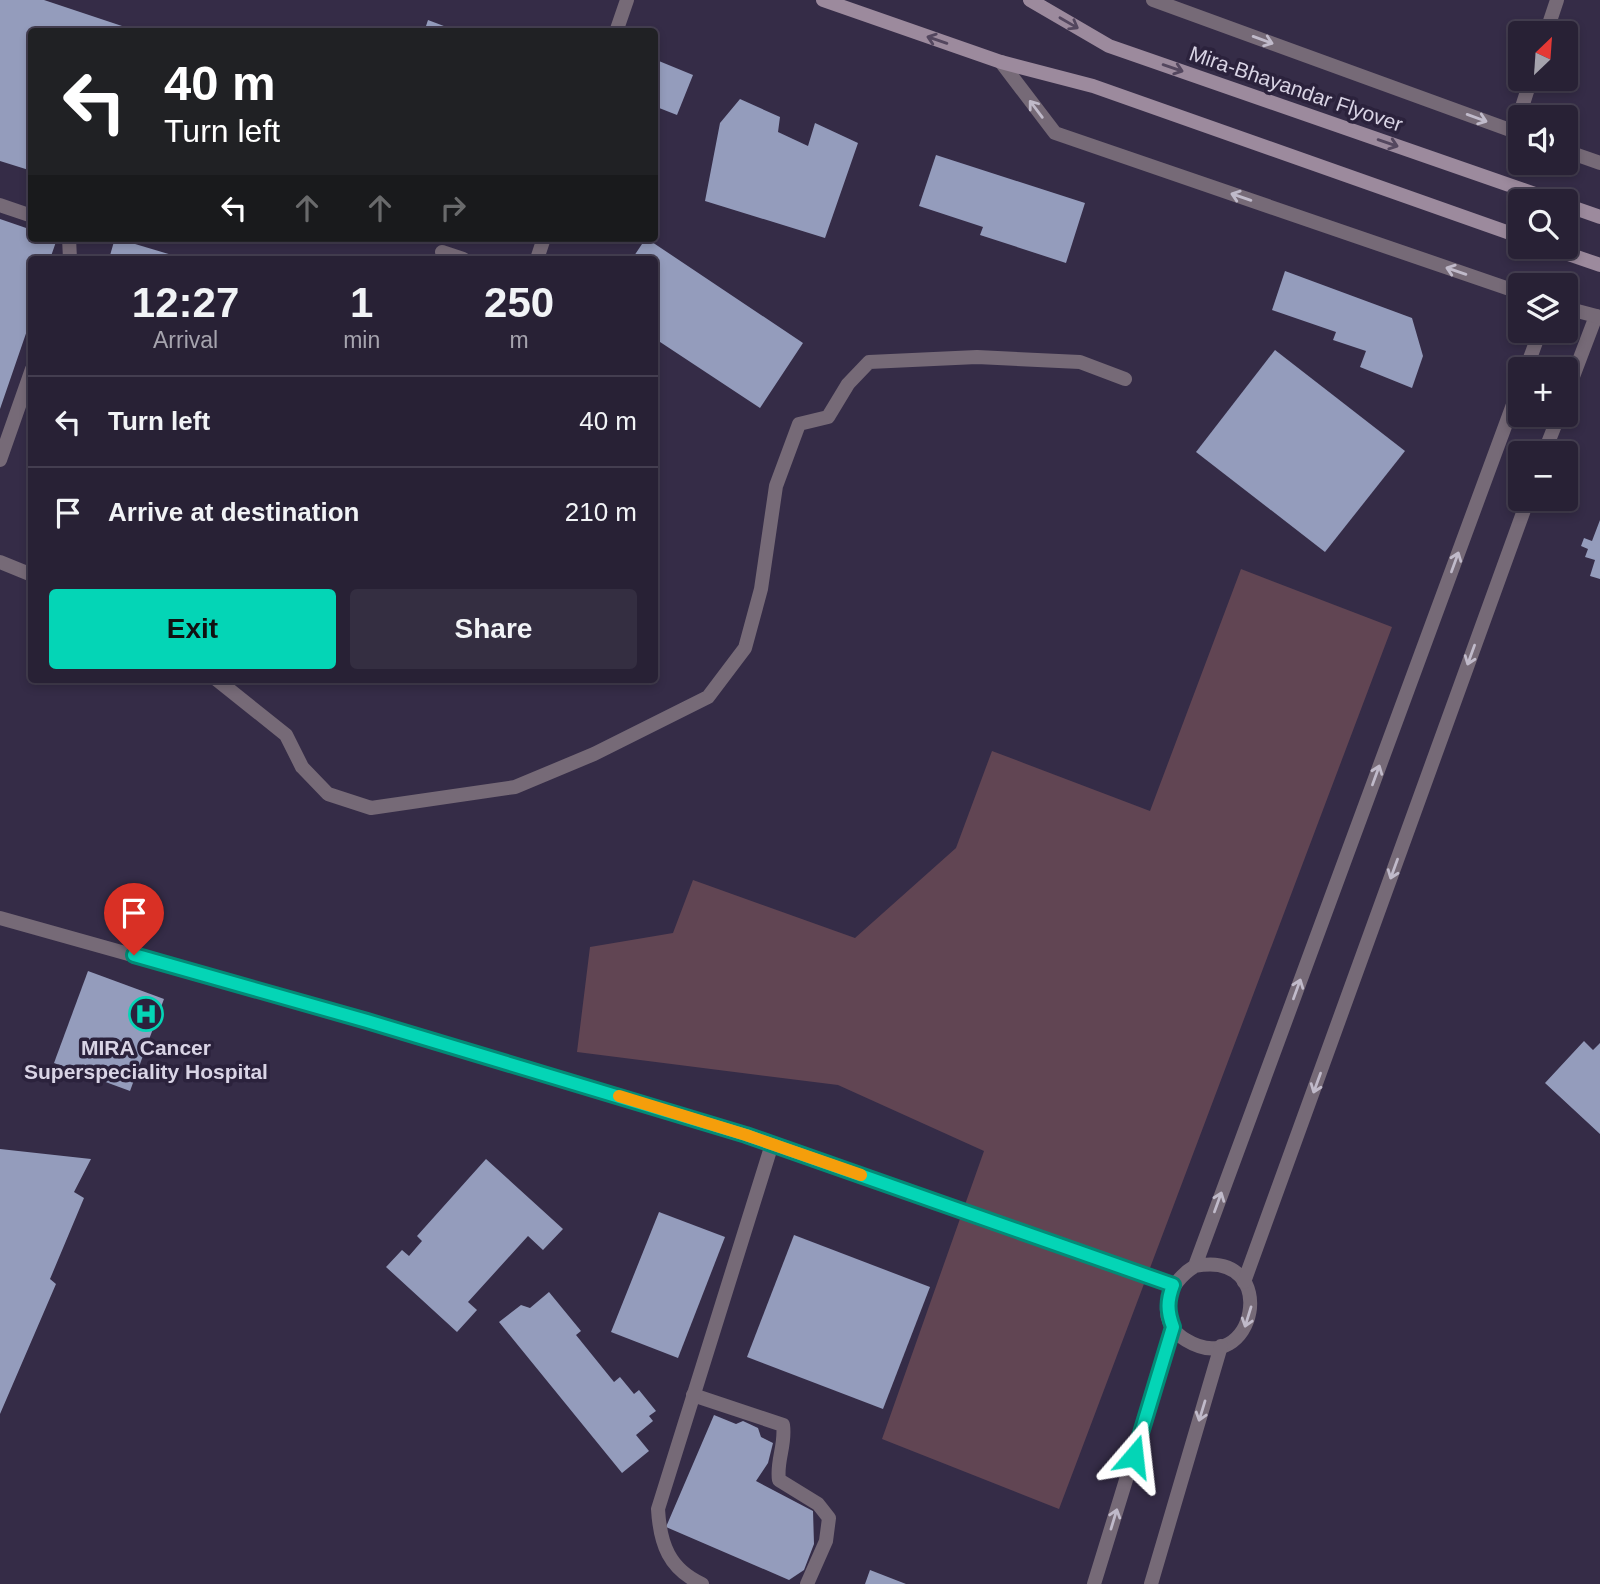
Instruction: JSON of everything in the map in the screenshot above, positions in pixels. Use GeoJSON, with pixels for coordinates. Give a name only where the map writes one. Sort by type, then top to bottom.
{"type":"FeatureCollection","features":[{"type":"Feature","properties":{"kind":"main road"},"geometry":{"type":"LineString","coordinates":[[823,0],[1001,62],[1093,86],[1508,232]]}},
{"type":"Feature","properties":{"kind":"main road","name":"Mira-Bhayandar Flyover"},"geometry":{"type":"LineString","coordinates":[[1030,0],[1109,46],[1520,189]]}},
{"type":"Feature","properties":{"kind":"main road"},"geometry":{"type":"LineString","coordinates":[[1578,209],[1600,217]]}},
{"type":"Feature","properties":{"kind":"main road"},"geometry":{"type":"LineString","coordinates":[[1578,257],[1600,265]]}},
{"type":"Feature","properties":{"kind":"street"},"geometry":{"type":"LineString","coordinates":[[617,28],[627,0]]}},
{"type":"Feature","properties":{"kind":"street"},"geometry":{"type":"LineString","coordinates":[[1153,0],[1508,129]]}},
{"type":"Feature","properties":{"kind":"street"},"geometry":{"type":"LineString","coordinates":[[1550,21],[1557,0]]}},
{"type":"Feature","properties":{"kind":"street"},"geometry":{"type":"LineString","coordinates":[[1001,62],[1055,133],[1508,289]]}},
{"type":"Feature","properties":{"kind":"street"},"geometry":{"type":"LineString","coordinates":[[1578,155],[1600,163]]}},
{"type":"Feature","properties":{"kind":"street"},"geometry":{"type":"LineString","coordinates":[[0,205],[28,215]]}},
{"type":"Feature","properties":{"kind":"street"},"geometry":{"type":"LineString","coordinates":[[442,252],[454,256]]}},
{"type":"Feature","properties":{"kind":"street"},"geometry":{"type":"LineString","coordinates":[[1578,311],[1598,317],[1578,366]]}},
{"type":"Feature","properties":{"kind":"street"},"geometry":{"type":"LineString","coordinates":[[221,683],[286,735],[302,767],[328,794],[371,808],[515,787],[594,754],[708,697],[745,648],[761,589],[776,486],[799,424],[828,416],[848,384],[869,362],[977,357],[1080,362],[1125,379]]}},
{"type":"Feature","properties":{"kind":"street"},"geometry":{"type":"LineString","coordinates":[[0,460],[28,380]]}},
{"type":"Feature","properties":{"kind":"street"},"geometry":{"type":"LineString","coordinates":[[1195,1266],[1508,418]]}},
{"type":"Feature","properties":{"kind":"street"},"geometry":{"type":"LineString","coordinates":[[1244,1282],[1524,511]]}},
{"type":"Feature","properties":{"kind":"street"},"geometry":{"type":"LineString","coordinates":[[0,562],[28,573]]}},
{"type":"Feature","properties":{"kind":"street"},"geometry":{"type":"LineString","coordinates":[[0,918],[367,1021],[772,1144],[1173,1285]]}},
{"type":"Feature","properties":{"kind":"street"},"geometry":{"type":"LineString","coordinates":[[702,1584],[690,1578],[671,1560],[659,1534],[658,1509],[772,1144]]}},
{"type":"Feature","properties":{"kind":"street"},"geometry":{"type":"LineString","coordinates":[[1195,1266],[1224,1266],[1244,1282],[1250,1294],[1250,1320],[1243,1332],[1221,1346],[1209,1348],[1183,1338],[1173,1327],[1168,1313],[1168,1298],[1173,1285],[1182,1274],[1195,1266]]}},
{"type":"Feature","properties":{"kind":"street"},"geometry":{"type":"LineString","coordinates":[[1094,1584],[1173,1327]]}},
{"type":"Feature","properties":{"kind":"street"},"geometry":{"type":"LineString","coordinates":[[1150,1584],[1221,1346]]}},
{"type":"Feature","properties":{"kind":"street"},"geometry":{"type":"LineString","coordinates":[[693,1395],[783,1426],[785,1437],[777,1466],[779,1480],[818,1504],[829,1518],[826,1541],[807,1584]]}},
{"type":"Feature","properties":{"kind":"shaded area"},"geometry":{"type":"Polygon","coordinates":[[[1241,569],[1392,627],[1059,1509],[882,1439],[984,1151],[838,1085],[577,1052],[590,947],[673,933],[693,880],[855,938],[956,848],[992,751],[1150,811],[1241,569]]]}},
{"type":"Feature","properties":{"kind":"building"},"geometry":{"type":"Polygon","coordinates":[[[0,0],[44,0],[128,28],[28,28],[28,170],[0,161],[0,0]]]}},
{"type":"Feature","properties":{"kind":"building"},"geometry":{"type":"Polygon","coordinates":[[[428,20],[449,28],[425,28],[428,20]]]}},
{"type":"Feature","properties":{"kind":"building"},"geometry":{"type":"Polygon","coordinates":[[[658,61],[693,75],[677,115],[658,108],[658,61]]]}},
{"type":"Feature","properties":{"kind":"building"},"geometry":{"type":"Polygon","coordinates":[[[740,99],[780,117],[778,132],[808,146],[815,123],[858,143],[825,238],[705,201],[720,123],[740,99]]]}},
{"type":"Feature","properties":{"kind":"building"},"geometry":{"type":"Polygon","coordinates":[[[936,155],[1085,203],[1066,263],[980,235],[983,227],[919,206],[936,155]]]}},
{"type":"Feature","properties":{"kind":"building"},"geometry":{"type":"Polygon","coordinates":[[[0,219],[28,229],[28,242],[56,242],[51,256],[28,256],[28,328],[0,409],[0,219]]]}},
{"type":"Feature","properties":{"kind":"building"},"geometry":{"type":"Polygon","coordinates":[[[114,242],[128,242],[175,256],[110,256],[114,242]]]}},
{"type":"Feature","properties":{"kind":"building"},"geometry":{"type":"Polygon","coordinates":[[[643,242],[652,242],[803,343],[760,408],[658,341],[658,256],[634,256],[643,242]]]}},
{"type":"Feature","properties":{"kind":"building"},"geometry":{"type":"Polygon","coordinates":[[[1285,271],[1412,318],[1423,356],[1412,388],[1360,367],[1366,351],[1333,340],[1336,332],[1272,310],[1285,271]]]}},
{"type":"Feature","properties":{"kind":"building"},"geometry":{"type":"Polygon","coordinates":[[[1275,350],[1405,451],[1325,552],[1196,452],[1275,350]]]}},
{"type":"Feature","properties":{"kind":"building"},"geometry":{"type":"Polygon","coordinates":[[[1600,520],[1600,579],[1590,576],[1595,560],[1585,557],[1588,549],[1581,546],[1584,538],[1592,541],[1600,520]]]}},
{"type":"Feature","properties":{"kind":"building"},"geometry":{"type":"Polygon","coordinates":[[[88,971],[164,999],[130,1091],[54,1063],[88,971]]]}},
{"type":"Feature","properties":{"kind":"building"},"geometry":{"type":"Polygon","coordinates":[[[1584,1041],[1593,1050],[1600,1043],[1600,1134],[1545,1083],[1584,1041]]]}},
{"type":"Feature","properties":{"kind":"building"},"geometry":{"type":"Polygon","coordinates":[[[0,1149],[91,1159],[74,1192],[84,1198],[50,1279],[56,1284],[0,1414],[0,1149]]]}},
{"type":"Feature","properties":{"kind":"building"},"geometry":{"type":"Polygon","coordinates":[[[486,1159],[563,1229],[543,1250],[528,1236],[468,1302],[477,1310],[457,1332],[386,1267],[402,1250],[409,1256],[422,1241],[417,1236],[486,1159]]]}},
{"type":"Feature","properties":{"kind":"building"},"geometry":{"type":"Polygon","coordinates":[[[659,1212],[725,1237],[678,1358],[611,1332],[659,1212]]]}},
{"type":"Feature","properties":{"kind":"building"},"geometry":{"type":"Polygon","coordinates":[[[794,1235],[930,1287],[883,1409],[747,1357],[794,1235]]]}},
{"type":"Feature","properties":{"kind":"building"},"geometry":{"type":"Polygon","coordinates":[[[549,1292],[581,1331],[576,1335],[614,1382],[620,1377],[634,1394],[639,1390],[656,1411],[649,1416],[653,1421],[636,1435],[649,1451],[622,1473],[499,1322],[521,1305],[530,1308],[549,1292]]]}},
{"type":"Feature","properties":{"kind":"building"},"geometry":{"type":"Polygon","coordinates":[[[714,1415],[736,1424],[743,1421],[758,1428],[761,1437],[773,1443],[768,1463],[756,1481],[813,1511],[814,1544],[804,1570],[789,1580],[666,1527],[714,1415]]]}},
{"type":"Feature","properties":{"kind":"building"},"geometry":{"type":"Polygon","coordinates":[[[870,1570],[906,1584],[865,1584],[870,1570]]]}},
{"type":"Feature","properties":{"kind":"slow traffic"},"geometry":{"type":"LineString","coordinates":[[619,1096],[746,1135],[861,1175]]}},
{"type":"Feature","properties":{"kind":"place","name":"MIRA Cancer Superspeciality Hospital"},"geometry":{"type":"Point","coordinates":[146,1014]}},
{"type":"Feature","properties":{"kind":"route"},"geometry":{"type":"LineString","coordinates":[[134,955],[367,1021],[746,1135],[1173,1285],[1168,1298],[1168,1313],[1173,1327],[1134,1456]]}}]}
